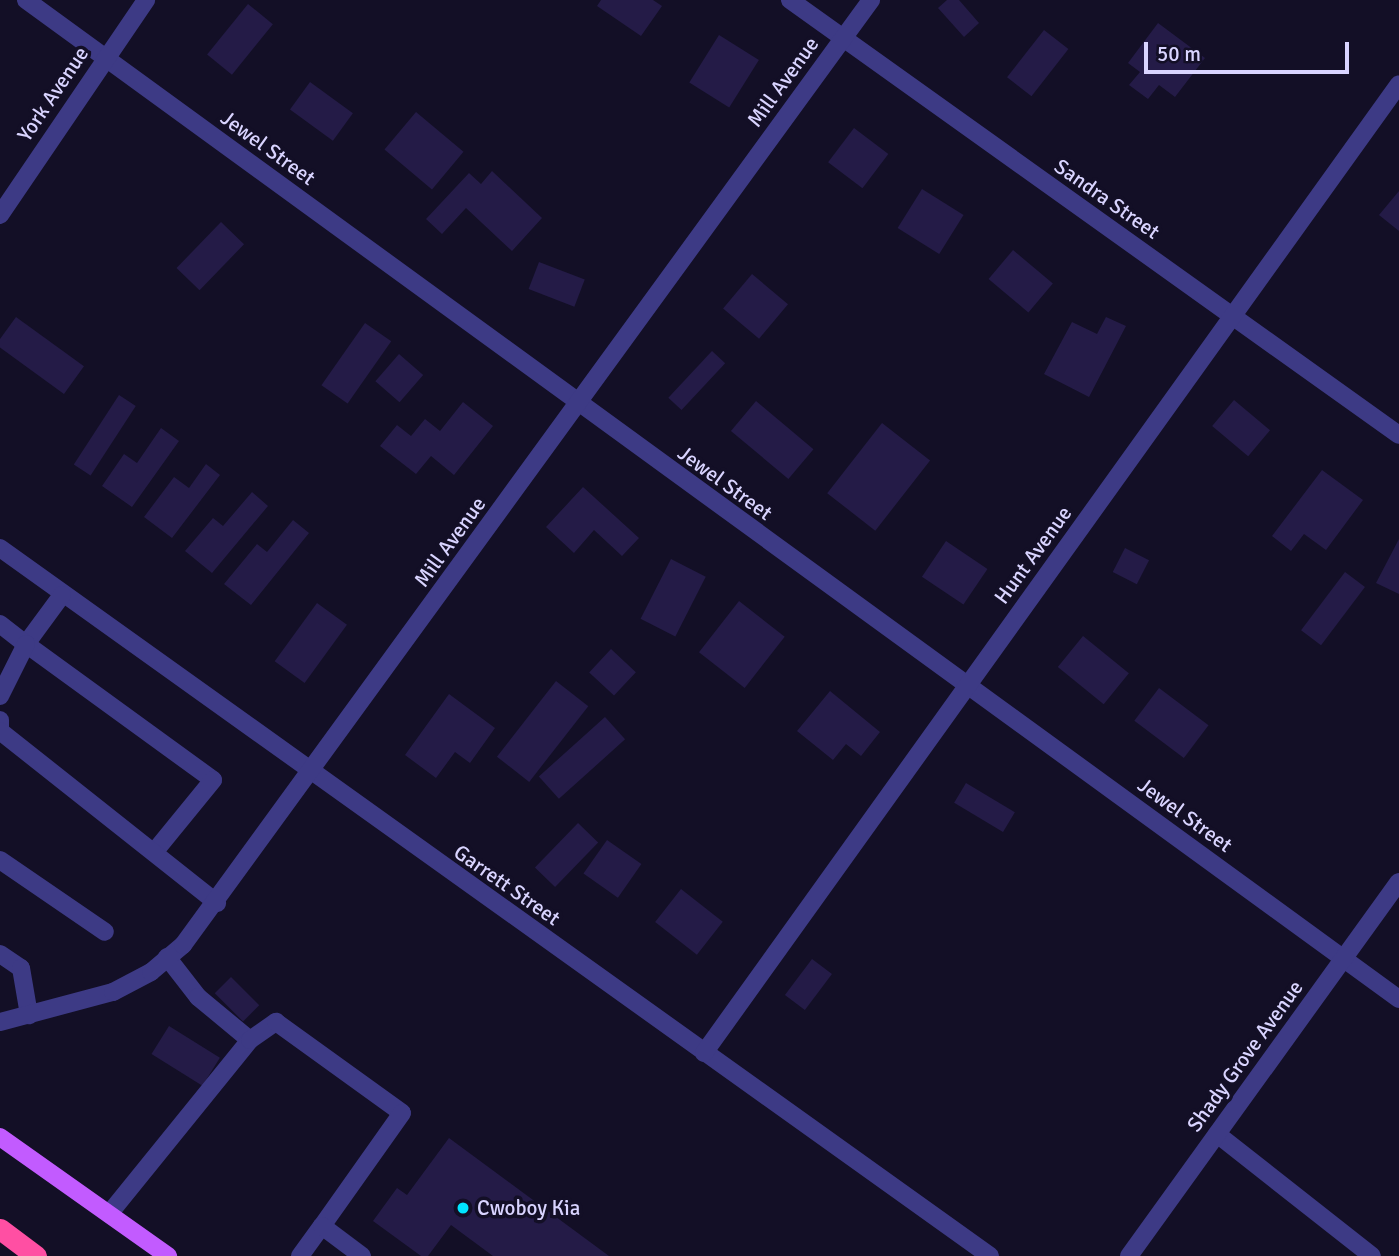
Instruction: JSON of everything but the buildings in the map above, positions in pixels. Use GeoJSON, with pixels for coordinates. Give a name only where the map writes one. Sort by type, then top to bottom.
{"type":"FeatureCollection","features":[{"type":"Feature","properties":{"kind":"highway"},"geometry":{"type":"LineString","coordinates":[[0,1229],[36,1256]]}},
{"type":"Feature","properties":{"kind":"main road"},"geometry":{"type":"LineString","coordinates":[[0,1137],[168,1256]]}},
{"type":"Feature","properties":{"kind":"street","name":"Jewel Street"},"geometry":{"type":"LineString","coordinates":[[26,0],[106,56],[576,404],[1399,999]]}},
{"type":"Feature","properties":{"kind":"street","name":"York Avenue"},"geometry":{"type":"LineString","coordinates":[[0,215],[146,0]]}},
{"type":"Feature","properties":{"kind":"street","name":"Sandra Street"},"geometry":{"type":"LineString","coordinates":[[790,0],[1399,435]]}},
{"type":"Feature","properties":{"kind":"street","name":"Mill Avenue"},"geometry":{"type":"LineString","coordinates":[[0,1022],[113,992],[167,957],[217,903],[871,0]]}},
{"type":"Feature","properties":{"kind":"street","name":"Hunt Avenue"},"geometry":{"type":"LineString","coordinates":[[704,1052],[1399,84]]}},
{"type":"Feature","properties":{"kind":"street","name":"Garrett Street"},"geometry":{"type":"LineString","coordinates":[[0,548],[312,774],[990,1256]]}},
{"type":"Feature","properties":{"kind":"street"},"geometry":{"type":"LineString","coordinates":[[0,696],[26,644],[62,595]]}},
{"type":"Feature","properties":{"kind":"street"},"geometry":{"type":"LineString","coordinates":[[0,624],[214,780],[155,851]]}},
{"type":"Feature","properties":{"kind":"street"},"geometry":{"type":"LineString","coordinates":[[0,720],[0,731],[155,851],[217,903]]}},
{"type":"Feature","properties":{"kind":"street"},"geometry":{"type":"LineString","coordinates":[[0,860],[105,932]]}},
{"type":"Feature","properties":{"kind":"street","name":"Shady Grove Avenue"},"geometry":{"type":"LineString","coordinates":[[1129,1256],[1399,882]]}},
{"type":"Feature","properties":{"kind":"street"},"geometry":{"type":"LineString","coordinates":[[0,954],[21,968],[29,1015]]}},
{"type":"Feature","properties":{"kind":"street"},"geometry":{"type":"LineString","coordinates":[[167,957],[198,997],[250,1040]]}},
{"type":"Feature","properties":{"kind":"street"},"geometry":{"type":"LineString","coordinates":[[109,1214],[250,1040],[276,1022],[402,1113],[300,1256]]}},
{"type":"Feature","properties":{"kind":"street"},"geometry":{"type":"LineString","coordinates":[[1217,1134],[1372,1256]]}},
{"type":"Feature","properties":{"kind":"street"},"geometry":{"type":"LineString","coordinates":[[322,1226],[362,1256]]}},
{"type":"Feature","properties":{"kind":"place","name":"Cwoboy Kia"},"geometry":{"type":"Point","coordinates":[463,1208]}}]}
